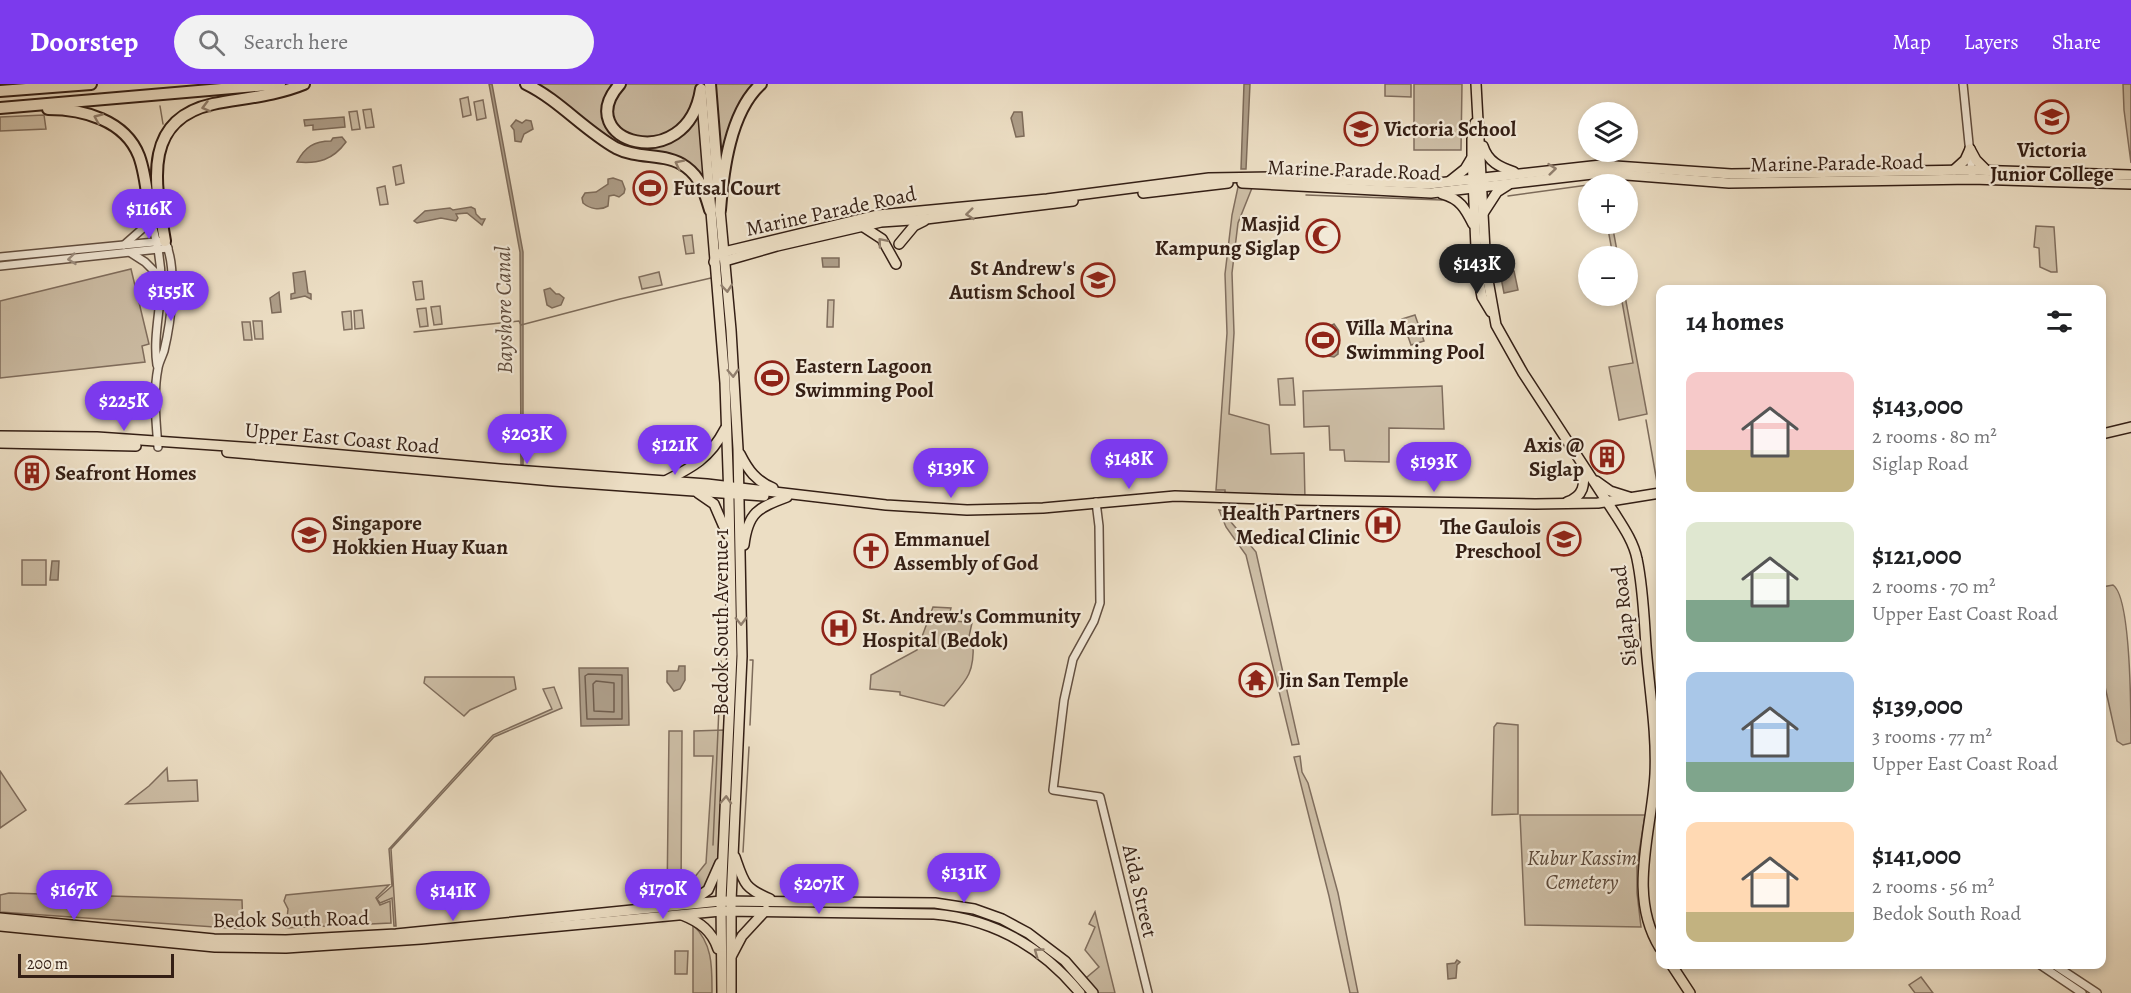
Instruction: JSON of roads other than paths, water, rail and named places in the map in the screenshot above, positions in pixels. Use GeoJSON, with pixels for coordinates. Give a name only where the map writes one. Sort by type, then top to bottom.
{"type":"FeatureCollection","features":[{"type":"Feature","properties":{"kind":"highway"},"geometry":{"type":"LineString","coordinates":[[0,91],[91,84]]}},
{"type":"Feature","properties":{"kind":"highway"},"geometry":{"type":"LineString","coordinates":[[0,109],[280,84]]}},
{"type":"Feature","properties":{"kind":"highway"},"geometry":{"type":"LineString","coordinates":[[162,245],[155,174],[162,143],[173,127],[197,109],[273,93],[303,84]]}},
{"type":"Feature","properties":{"kind":"highway"},"geometry":{"type":"LineString","coordinates":[[526,84],[548,97],[617,148],[636,156],[669,159],[686,166],[701,183],[715,210]]}},
{"type":"Feature","properties":{"kind":"highway"},"geometry":{"type":"LineString","coordinates":[[620,84],[609,99],[607,110],[609,120],[616,131],[624,137],[648,143],[668,138],[685,125],[706,86]]}},
{"type":"Feature","properties":{"kind":"highway"},"geometry":{"type":"LineString","coordinates":[[715,210],[735,129],[747,102],[761,84]]}},
{"type":"Feature","properties":{"kind":"highway"},"geometry":{"type":"LineString","coordinates":[[706,86],[715,210]]}},
{"type":"Feature","properties":{"kind":"highway"},"geometry":{"type":"LineString","coordinates":[[0,109],[54,109],[77,112],[99,117],[115,127],[129,140],[139,157],[150,216]]}},
{"type":"Feature","properties":{"kind":"main road","name":"Siglap Road"},"geometry":{"type":"LineString","coordinates":[[1476,84],[1480,135],[1475,230],[1477,270],[1482,297],[1494,316]]}},
{"type":"Feature","properties":{"kind":"main road","name":"Siglap Road"},"geometry":{"type":"LineString","coordinates":[[1477,117],[1472,139],[1472,157],[1484,212],[1486,269],[1499,332],[1522,373],[1628,536],[1637,558],[1655,771],[1653,808],[1643,868],[1644,897],[1647,916],[1656,941]]}},
{"type":"Feature","properties":{"kind":"main road"},"geometry":{"type":"LineString","coordinates":[[1480,135],[1488,158],[1501,168],[1516,173]]}},
{"type":"Feature","properties":{"kind":"main road"},"geometry":{"type":"LineString","coordinates":[[1970,149],[1976,160],[1986,170]]}},
{"type":"Feature","properties":{"kind":"main road"},"geometry":{"type":"LineString","coordinates":[[1953,171],[1965,160],[1970,149]]}},
{"type":"Feature","properties":{"kind":"main road"},"geometry":{"type":"LineString","coordinates":[[1448,182],[1466,169],[1472,157]]}},
{"type":"Feature","properties":{"kind":"main road","name":"Marine Parade Road"},"geometry":{"type":"LineString","coordinates":[[721,258],[881,222],[926,219],[1235,183],[1440,193],[1516,173],[1601,165],[1731,174],[1953,171],[1972,174],[1986,170],[2131,175]]}},
{"type":"Feature","properties":{"kind":"main road","name":"Marine Parade Road"},"geometry":{"type":"LineString","coordinates":[[721,258],[878,215],[1047,199],[1196,179],[1278,177],[1421,184],[1510,183],[1601,174],[1704,182],[1765,183],[1972,174],[2131,183]]}},
{"type":"Feature","properties":{"kind":"main road"},"geometry":{"type":"LineString","coordinates":[[1484,212],[1497,192],[1510,183]]}},
{"type":"Feature","properties":{"kind":"main road"},"geometry":{"type":"LineString","coordinates":[[1440,193],[1455,198],[1463,204],[1475,230]]}},
{"type":"Feature","properties":{"kind":"main road","name":"Bedok South Avenue 1"},"geometry":{"type":"LineString","coordinates":[[715,210],[738,449],[742,656],[731,911],[722,993]]}},
{"type":"Feature","properties":{"kind":"main road","name":"Bedok South Avenue 1"},"geometry":{"type":"LineString","coordinates":[[715,210],[721,258],[732,677],[721,906],[731,993]]}},
{"type":"Feature","properties":{"kind":"main road"},"geometry":{"type":"LineString","coordinates":[[899,244],[914,226],[926,219]]}},
{"type":"Feature","properties":{"kind":"main road"},"geometry":{"type":"LineString","coordinates":[[862,226],[882,238],[896,264]]}},
{"type":"Feature","properties":{"kind":"main road"},"geometry":{"type":"LineString","coordinates":[[2106,427],[2131,422]]}},
{"type":"Feature","properties":{"kind":"main road"},"geometry":{"type":"LineString","coordinates":[[665,481],[705,459],[727,426]]}},
{"type":"Feature","properties":{"kind":"main road"},"geometry":{"type":"LineString","coordinates":[[2106,433],[2131,427]]}},
{"type":"Feature","properties":{"kind":"main road","name":"Upper East Coast Road"},"geometry":{"type":"LineString","coordinates":[[0,436],[97,437],[491,476],[692,491],[805,494],[886,505],[967,510],[1096,504]]}},
{"type":"Feature","properties":{"kind":"main road","name":"Upper East Coast Road"},"geometry":{"type":"LineString","coordinates":[[0,443],[158,444],[665,481],[728,491]]}},
{"type":"Feature","properties":{"kind":"main road"},"geometry":{"type":"LineString","coordinates":[[738,449],[746,467],[758,480],[780,490],[805,494]]}},
{"type":"Feature","properties":{"kind":"main road"},"geometry":{"type":"LineString","coordinates":[[1562,503],[1576,498],[1581,493],[1585,483],[1582,464]]}},
{"type":"Feature","properties":{"kind":"main road"},"geometry":{"type":"LineString","coordinates":[[1591,477],[1610,491],[1634,498]]}},
{"type":"Feature","properties":{"kind":"main road"},"geometry":{"type":"LineString","coordinates":[[692,491],[706,497],[714,504],[729,539]]}},
{"type":"Feature","properties":{"kind":"main road","name":"Upper East Coast Road"},"geometry":{"type":"LineString","coordinates":[[739,491],[886,509],[967,514],[1033,512],[1174,496],[1470,505]]}},
{"type":"Feature","properties":{"kind":"main road"},"geometry":{"type":"LineString","coordinates":[[1470,505],[1562,503],[1609,505],[1656,494]]}},
{"type":"Feature","properties":{"kind":"main road"},"geometry":{"type":"LineString","coordinates":[[740,577],[750,519],[762,506],[787,497]]}},
{"type":"Feature","properties":{"kind":"main road"},"geometry":{"type":"LineString","coordinates":[[1470,505],[1609,505],[1656,499]]}},
{"type":"Feature","properties":{"kind":"main road"},"geometry":{"type":"LineString","coordinates":[[733,852],[743,880],[749,889],[772,900]]}},
{"type":"Feature","properties":{"kind":"main road"},"geometry":{"type":"LineString","coordinates":[[687,904],[708,890],[723,859]]}},
{"type":"Feature","properties":{"kind":"main road","name":"Bedok South Road"},"geometry":{"type":"LineString","coordinates":[[0,918],[214,939],[375,939],[680,914],[721,906],[731,901],[935,903],[974,909],[1002,919],[1041,941],[1065,961],[1093,993]]}},
{"type":"Feature","properties":{"kind":"main road","name":"Bedok South Road"},"geometry":{"type":"LineString","coordinates":[[0,926],[215,947],[286,948],[687,904],[721,906],[731,911],[934,914],[969,919],[996,928],[1033,948],[1058,969],[1080,993]]}},
{"type":"Feature","properties":{"kind":"main road"},"geometry":{"type":"LineString","coordinates":[[680,914],[702,925],[710,932],[726,958],[746,931],[766,910]]}},
{"type":"Feature","properties":{"kind":"main road"},"geometry":{"type":"LineString","coordinates":[[1674,969],[1690,993]]}},
{"type":"Feature","properties":{"kind":"street"},"geometry":{"type":"LineString","coordinates":[[1964,84],[1972,174]]}},
{"type":"Feature","properties":{"kind":"street"},"geometry":{"type":"LineString","coordinates":[[150,216],[162,245],[172,285],[164,352],[158,368]]}},
{"type":"Feature","properties":{"kind":"street"},"geometry":{"type":"LineString","coordinates":[[124,245],[141,230],[150,216]]}},
{"type":"Feature","properties":{"kind":"street"},"geometry":{"type":"LineString","coordinates":[[0,257],[124,245],[162,245]]}},
{"type":"Feature","properties":{"kind":"street"},"geometry":{"type":"LineString","coordinates":[[0,266],[130,253],[162,245]]}},
{"type":"Feature","properties":{"kind":"street"},"geometry":{"type":"LineString","coordinates":[[158,444],[156,400],[158,368],[155,351],[162,245]]}},
{"type":"Feature","properties":{"kind":"street"},"geometry":{"type":"LineString","coordinates":[[130,253],[145,262],[161,278]]}},
{"type":"Feature","properties":{"kind":"street","name":"Aida Street"},"geometry":{"type":"LineString","coordinates":[[1096,504],[1100,603],[1094,621],[1073,659],[1053,790],[1100,797],[1148,993]]}},
{"type":"Feature","properties":{"kind":"street"},"geometry":{"type":"LineString","coordinates":[[2046,969],[2082,993]]}},
{"type":"Feature","properties":{"kind":"street"},"geometry":{"type":"LineString","coordinates":[[2061,969],[2097,993]]}},
{"type":"Feature","properties":{"kind":"water"},"geometry":{"type":"Polygon","coordinates":[[[489,84],[492,84],[523,252],[523,465],[521,465],[520,252],[489,84]]]}},
{"type":"Feature","properties":{"kind":"water"},"geometry":{"type":"Polygon","coordinates":[[[1244,84],[1250,84],[1246,169],[1241,169],[1244,84]]]}},
{"type":"Feature","properties":{"kind":"water"},"geometry":{"type":"Polygon","coordinates":[[[1014,112],[1022,112],[1024,136],[1016,137],[1011,118],[1014,112]]]}},
{"type":"Feature","properties":{"kind":"water"},"geometry":{"type":"Polygon","coordinates":[[[344,117],[345,127],[313,130],[313,125],[305,126],[304,120],[344,117]]]}},
{"type":"Feature","properties":{"kind":"water"},"geometry":{"type":"Polygon","coordinates":[[[516,120],[522,123],[526,120],[531,121],[533,129],[524,134],[521,142],[515,141],[514,130],[511,126],[516,120]]]}},
{"type":"Feature","properties":{"kind":"water"},"geometry":{"type":"Polygon","coordinates":[[[342,137],[346,142],[330,157],[312,162],[297,162],[303,152],[311,146],[342,137]]]}},
{"type":"Feature","properties":{"kind":"water"},"geometry":{"type":"Polygon","coordinates":[[[608,179],[622,181],[624,193],[619,197],[609,196],[608,206],[598,209],[583,203],[582,198],[585,193],[596,192],[608,184],[608,179]]]}},
{"type":"Feature","properties":{"kind":"water"},"geometry":{"type":"Polygon","coordinates":[[[471,207],[481,219],[485,219],[482,225],[467,213],[456,214],[458,218],[456,221],[441,218],[417,223],[414,221],[425,211],[471,207]]]}},
{"type":"Feature","properties":{"kind":"water"},"geometry":{"type":"Polygon","coordinates":[[[822,258],[839,258],[839,267],[823,267],[822,258]]]}},
{"type":"Feature","properties":{"kind":"water"},"geometry":{"type":"Polygon","coordinates":[[[305,271],[311,299],[305,296],[291,299],[291,294],[295,293],[293,273],[305,271]]]}},
{"type":"Feature","properties":{"kind":"water"},"geometry":{"type":"Polygon","coordinates":[[[1514,271],[1518,290],[1504,293],[1501,278],[1504,277],[1505,272],[1514,271]]]}},
{"type":"Feature","properties":{"kind":"water"},"geometry":{"type":"Polygon","coordinates":[[[550,288],[564,298],[561,305],[552,308],[547,305],[544,290],[550,288]]]}},
{"type":"Feature","properties":{"kind":"water"},"geometry":{"type":"Polygon","coordinates":[[[279,292],[281,312],[272,313],[270,298],[279,292]]]}},
{"type":"Feature","properties":{"kind":"water","name":"Villa Marina Swimming Pool"},"geometry":{"type":"Polygon","coordinates":[[[1334,324],[1339,331],[1338,354],[1334,357],[1329,356],[1326,346],[1307,346],[1307,334],[1326,335],[1328,327],[1334,324]]]}},
{"type":"Feature","properties":{"kind":"water","name":"Eastern Lagoon Swimming Pool"},"geometry":{"type":"Polygon","coordinates":[[[769,367],[778,380],[766,388],[763,384],[766,377],[764,370],[769,367]]]}},
{"type":"Feature","properties":{"kind":"water"},"geometry":{"type":"Polygon","coordinates":[[[52,561],[59,561],[58,580],[50,580],[52,561]]]}},
{"type":"Feature","properties":{"kind":"water"},"geometry":{"type":"Polygon","coordinates":[[[679,666],[685,666],[685,680],[680,689],[674,691],[667,682],[667,671],[678,671],[679,666]]]}},
{"type":"Feature","properties":{"kind":"water"},"geometry":{"type":"Polygon","coordinates":[[[579,668],[628,668],[629,725],[581,726],[579,668]]]}},
{"type":"Feature","properties":{"kind":"water"},"geometry":{"type":"Polygon","coordinates":[[[1457,960],[1460,962],[1457,965],[1456,978],[1448,979],[1447,964],[1455,963],[1457,960]]]}},
{"type":"Feature","properties":{"kind":"waterway"},"geometry":{"type":"LineString","coordinates":[[160,106],[163,124]]}},
{"type":"Feature","properties":{"kind":"waterway"},"geometry":{"type":"LineString","coordinates":[[1508,196],[1578,186]]}},
{"type":"Feature","properties":{"kind":"waterway"},"geometry":{"type":"LineString","coordinates":[[1306,195],[1442,200]]}},
{"type":"Feature","properties":{"kind":"waterway","name":"Bayshore Canal"},"geometry":{"type":"LineString","coordinates":[[414,332],[519,321],[521,325],[711,278]]}},
{"type":"Feature","properties":{"kind":"waterway"},"geometry":{"type":"LineString","coordinates":[[1646,420],[1656,477]]}},
{"type":"Feature","properties":{"kind":"waterway"},"geometry":{"type":"LineString","coordinates":[[750,660],[753,660],[750,725]]}},
{"type":"Feature","properties":{"kind":"waterway"},"geometry":{"type":"LineString","coordinates":[[713,845],[721,661]]}},
{"type":"Feature","properties":{"kind":"waterway"},"geometry":{"type":"LineString","coordinates":[[743,852],[749,747]]}},
{"type":"Feature","properties":{"kind":"place","name":"Victoria Junior College"},"geometry":{"type":"Point","coordinates":[2052,117]}},
{"type":"Feature","properties":{"kind":"place","name":"Victoria School"},"geometry":{"type":"Point","coordinates":[1361,129]}},
{"type":"Feature","properties":{"kind":"place","name":"Futsal Court"},"geometry":{"type":"Point","coordinates":[650,188]}},
{"type":"Feature","properties":{"kind":"place","name":"Masjid Kampung Siglap"},"geometry":{"type":"Point","coordinates":[1323,236]}},
{"type":"Feature","properties":{"kind":"place","name":"St Andrew's Autism School"},"geometry":{"type":"Point","coordinates":[1098,280]}},
{"type":"Feature","properties":{"kind":"place","name":"Villa Marina Swimming Pool"},"geometry":{"type":"Point","coordinates":[1323,340]}},
{"type":"Feature","properties":{"kind":"place","name":"Eastern Lagoon Swimming Pool"},"geometry":{"type":"Point","coordinates":[772,378]}},
{"type":"Feature","properties":{"kind":"place","name":"Axis @ Siglap"},"geometry":{"type":"Point","coordinates":[1607,457]}},
{"type":"Feature","properties":{"kind":"place","name":"Seafront Homes"},"geometry":{"type":"Point","coordinates":[32,473]}},
{"type":"Feature","properties":{"kind":"place","name":"Health Partners Medical Clinic"},"geometry":{"type":"Point","coordinates":[1383,525]}},
{"type":"Feature","properties":{"kind":"place","name":"Singapore Hokkien Huay Kuan"},"geometry":{"type":"Point","coordinates":[309,535]}},
{"type":"Feature","properties":{"kind":"place","name":"The Gaulois Preschool"},"geometry":{"type":"Point","coordinates":[1564,539]}},
{"type":"Feature","properties":{"kind":"place","name":"Emmanuel Assembly of God"},"geometry":{"type":"Point","coordinates":[871,551]}},
{"type":"Feature","properties":{"kind":"place","name":"St. Andrew's Community Hospital (Bedok)"},"geometry":{"type":"Point","coordinates":[839,628]}},
{"type":"Feature","properties":{"kind":"place","name":"Jin San Temple"},"geometry":{"type":"Point","coordinates":[1256,680]}},
{"type":"Feature","properties":{"kind":"park label","name":"Kubur Kassim Cemetery"},"geometry":{"type":"Point","coordinates":[1582,870]}}]}
